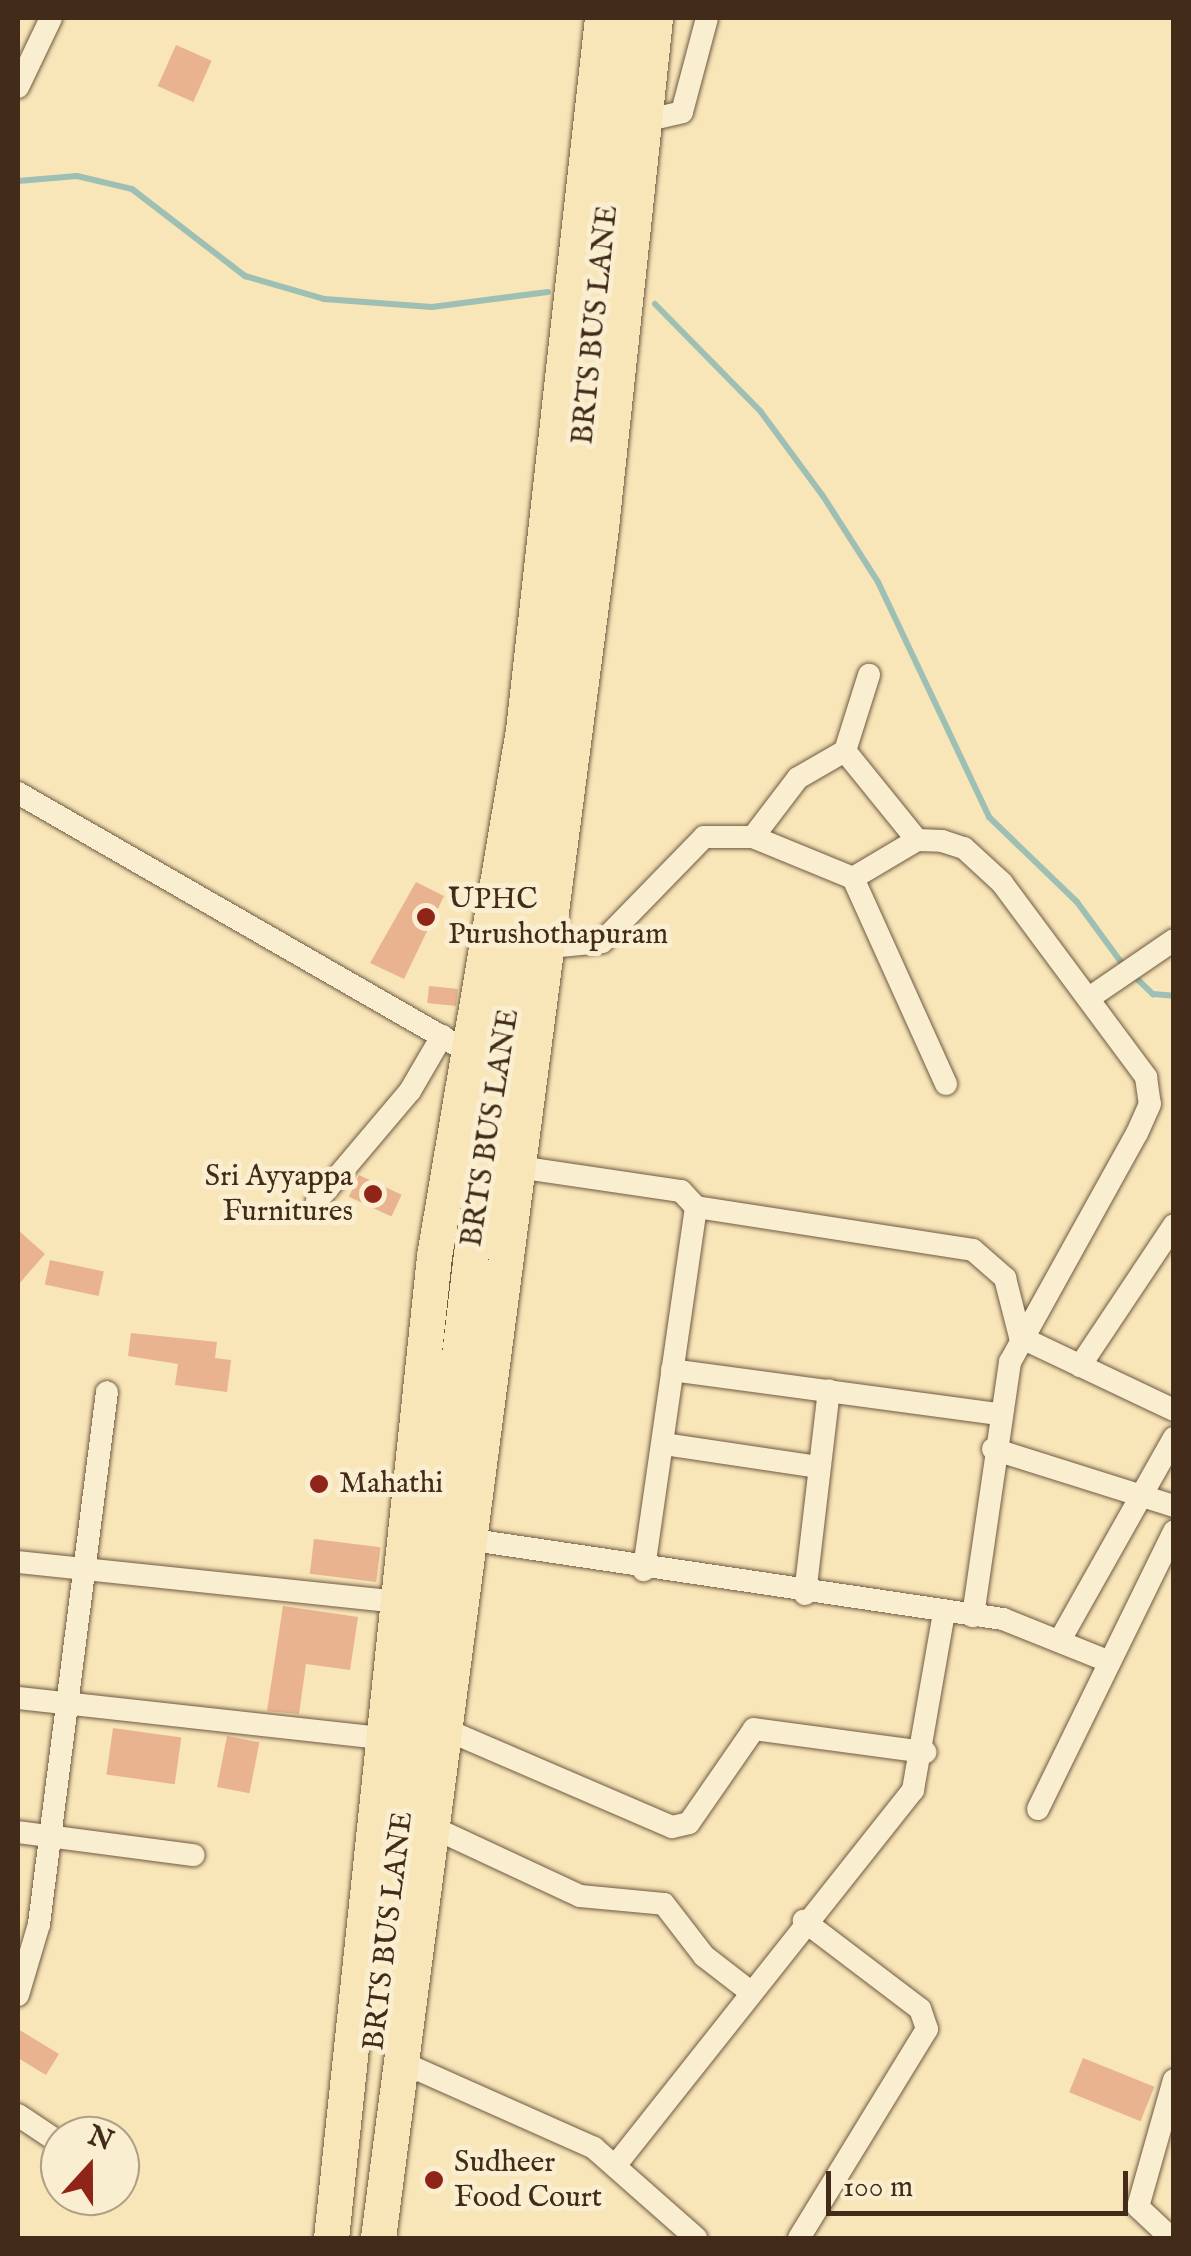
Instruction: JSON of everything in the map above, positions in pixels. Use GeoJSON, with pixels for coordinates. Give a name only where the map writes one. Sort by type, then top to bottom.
{"type":"FeatureCollection","features":[{"type":"Feature","properties":{"kind":"main road"},"geometry":{"type":"LineString","coordinates":[[378,2238],[448,1731],[431,1607],[434,1256],[457,1045],[523,730],[602,18]]}},
{"type":"Feature","properties":{"kind":"main road","name":"BRTS BUS LANE"},"geometry":{"type":"LineString","coordinates":[[353,2238],[431,1607],[568,602],[627,18]]}},
{"type":"Feature","properties":{"kind":"main road"},"geometry":{"type":"LineString","coordinates":[[330,2238],[388,1739],[431,1607],[473,1540],[548,946],[655,18]]}},
{"type":"Feature","properties":{"kind":"street"},"geometry":{"type":"LineString","coordinates":[[18,87],[50,18]]}},
{"type":"Feature","properties":{"kind":"street"},"geometry":{"type":"LineString","coordinates":[[644,122],[682,112],[707,18]]}},
{"type":"Feature","properties":{"kind":"street"},"geometry":{"type":"LineString","coordinates":[[753,838],[798,778],[845,751],[868,675]]}},
{"type":"Feature","properties":{"kind":"street"},"geometry":{"type":"LineString","coordinates":[[845,751],[917,840],[978,858],[1146,1077],[1150,1104],[1020,1338],[997,1414],[972,1616]]}},
{"type":"Feature","properties":{"kind":"street"},"geometry":{"type":"LineString","coordinates":[[18,793],[457,1045],[410,1091],[317,1201]]}},
{"type":"Feature","properties":{"kind":"street"},"geometry":{"type":"LineString","coordinates":[[548,946],[602,942],[687,846],[726,832],[753,838],[853,878],[946,1084]]}},
{"type":"Feature","properties":{"kind":"street"},"geometry":{"type":"LineString","coordinates":[[853,878],[917,840]]}},
{"type":"Feature","properties":{"kind":"street"},"geometry":{"type":"LineString","coordinates":[[1089,998],[1174,940]]}},
{"type":"Feature","properties":{"kind":"street"},"geometry":{"type":"LineString","coordinates":[[518,1167],[681,1191],[696,1207],[973,1250],[1005,1278],[1020,1338]]}},
{"type":"Feature","properties":{"kind":"street"},"geometry":{"type":"LineString","coordinates":[[644,1570],[696,1207]]}},
{"type":"Feature","properties":{"kind":"street"},"geometry":{"type":"LineString","coordinates":[[1080,1366],[1173,1227]]}},
{"type":"Feature","properties":{"kind":"street"},"geometry":{"type":"LineString","coordinates":[[1020,1338],[1174,1410]]}},
{"type":"Feature","properties":{"kind":"street"},"geometry":{"type":"LineString","coordinates":[[672,1370],[997,1414]]}},
{"type":"Feature","properties":{"kind":"street"},"geometry":{"type":"LineString","coordinates":[[805,1594],[829,1390]]}},
{"type":"Feature","properties":{"kind":"street"},"geometry":{"type":"LineString","coordinates":[[18,1995],[33,1955],[67,1702],[80,1569],[107,1392]]}},
{"type":"Feature","properties":{"kind":"street"},"geometry":{"type":"LineString","coordinates":[[1060,1640],[1138,1493],[1174,1438]]}},
{"type":"Feature","properties":{"kind":"street"},"geometry":{"type":"LineString","coordinates":[[664,1444],[818,1467]]}},
{"type":"Feature","properties":{"kind":"street"},"geometry":{"type":"LineString","coordinates":[[992,1449],[1174,1506]]}},
{"type":"Feature","properties":{"kind":"street"},"geometry":{"type":"LineString","coordinates":[[1038,1809],[1174,1532]]}},
{"type":"Feature","properties":{"kind":"street"},"geometry":{"type":"LineString","coordinates":[[473,1540],[644,1570],[972,1616],[1060,1640],[1110,1662]]}},
{"type":"Feature","properties":{"kind":"street"},"geometry":{"type":"LineString","coordinates":[[18,1562],[431,1607]]}},
{"type":"Feature","properties":{"kind":"street"},"geometry":{"type":"LineString","coordinates":[[615,2166],[748,1990],[888,1826],[924,1752],[944,1613]]}},
{"type":"Feature","properties":{"kind":"street"},"geometry":{"type":"LineString","coordinates":[[18,1698],[388,1739]]}},
{"type":"Feature","properties":{"kind":"street"},"geometry":{"type":"LineString","coordinates":[[448,1731],[681,1827],[754,1729],[924,1752]]}},
{"type":"Feature","properties":{"kind":"street"},"geometry":{"type":"LineString","coordinates":[[434,1828],[580,1896],[664,1904],[704,1956],[748,1990]]}},
{"type":"Feature","properties":{"kind":"street"},"geometry":{"type":"LineString","coordinates":[[18,1832],[194,1855]]}},
{"type":"Feature","properties":{"kind":"street"},"geometry":{"type":"LineString","coordinates":[[799,2238],[927,2029],[920,2009],[804,1921]]}},
{"type":"Feature","properties":{"kind":"street"},"geometry":{"type":"LineString","coordinates":[[401,2062],[577,2138],[615,2166],[682,2234]]}},
{"type":"Feature","properties":{"kind":"street"},"geometry":{"type":"LineString","coordinates":[[1171,2238],[1138,2208],[1174,2080]]}},
{"type":"Feature","properties":{"kind":"street"},"geometry":{"type":"LineString","coordinates":[[18,2116],[40,2130]]}},
{"type":"Feature","properties":{"kind":"building"},"geometry":{"type":"Polygon","coordinates":[[[176,45],[212,61],[193,102],[158,86],[176,45]]]}},
{"type":"Feature","properties":{"kind":"building"},"geometry":{"type":"Polygon","coordinates":[[[416,882],[444,896],[404,979],[370,963],[416,882]]]}},
{"type":"Feature","properties":{"kind":"building"},"geometry":{"type":"Polygon","coordinates":[[[429,986],[458,989],[456,1006],[427,1003],[429,986]]]}},
{"type":"Feature","properties":{"kind":"building","name":"Sri Ayyappa Furnitures"},"geometry":{"type":"Polygon","coordinates":[[[359,1175],[402,1195],[391,1217],[349,1197],[359,1175]]]}},
{"type":"Feature","properties":{"kind":"building"},"geometry":{"type":"Polygon","coordinates":[[[18,1230],[45,1254],[18,1285],[18,1230]]]}},
{"type":"Feature","properties":{"kind":"building"},"geometry":{"type":"Polygon","coordinates":[[[50,1260],[104,1271],[99,1296],[45,1284],[50,1260]]]}},
{"type":"Feature","properties":{"kind":"building"},"geometry":{"type":"Polygon","coordinates":[[[131,1333],[217,1342],[215,1358],[231,1360],[227,1392],[175,1385],[178,1364],[128,1356],[131,1333]]]}},
{"type":"Feature","properties":{"kind":"building"},"geometry":{"type":"Polygon","coordinates":[[[314,1539],[381,1547],[376,1582],[310,1574],[314,1539]]]}},
{"type":"Feature","properties":{"kind":"building"},"geometry":{"type":"Polygon","coordinates":[[[283,1606],[358,1617],[350,1670],[306,1664],[299,1714],[267,1711],[283,1606]]]}},
{"type":"Feature","properties":{"kind":"building"},"geometry":{"type":"Polygon","coordinates":[[[113,1728],[181,1738],[175,1784],[106,1775],[113,1728]]]}},
{"type":"Feature","properties":{"kind":"building"},"geometry":{"type":"Polygon","coordinates":[[[227,1736],[259,1742],[249,1793],[217,1787],[227,1736]]]}},
{"type":"Feature","properties":{"kind":"building"},"geometry":{"type":"Polygon","coordinates":[[[18,2029],[59,2054],[46,2075],[18,2058],[18,2029]]]}},
{"type":"Feature","properties":{"kind":"building"},"geometry":{"type":"Polygon","coordinates":[[[1083,2058],[1154,2087],[1141,2121],[1069,2092],[1083,2058]]]}},
{"type":"Feature","properties":{"kind":"waterway"},"geometry":{"type":"LineString","coordinates":[[18,181],[77,176],[132,189],[245,276],[324,299],[432,307],[548,292]]}},
{"type":"Feature","properties":{"kind":"waterway"},"geometry":{"type":"LineString","coordinates":[[655,304],[761,412],[823,496],[878,582],[989,817],[1077,902],[1124,966]]}},
{"type":"Feature","properties":{"kind":"waterway"},"geometry":{"type":"LineString","coordinates":[[1133,975],[1153,994],[1174,996]]}},
{"type":"Feature","properties":{"kind":"place","name":"UPHC Purushothapuram"},"geometry":{"type":"Point","coordinates":[426,917]}},
{"type":"Feature","properties":{"kind":"place","name":"Sri Ayyappa Furnitures"},"geometry":{"type":"Point","coordinates":[373,1194]}},
{"type":"Feature","properties":{"kind":"place","name":"Mahathi"},"geometry":{"type":"Point","coordinates":[319,1484]}},
{"type":"Feature","properties":{"kind":"place","name":"Sudheer Food Court"},"geometry":{"type":"Point","coordinates":[434,2180]}}]}
